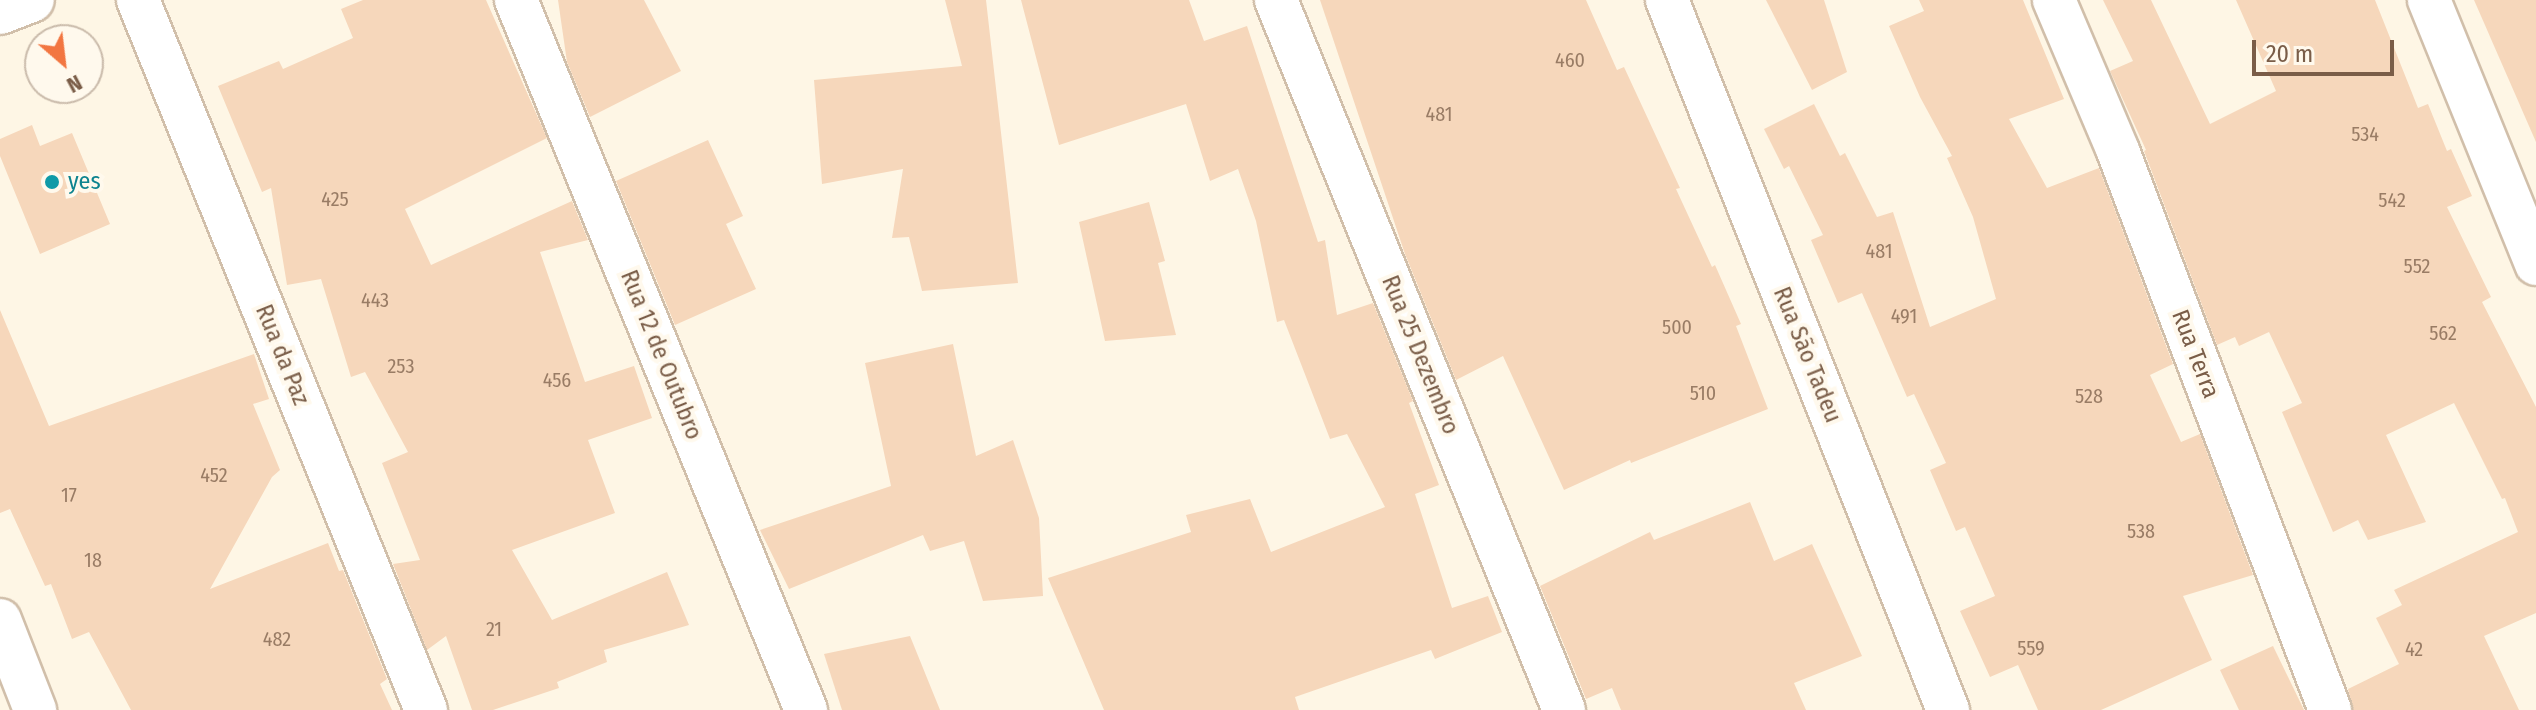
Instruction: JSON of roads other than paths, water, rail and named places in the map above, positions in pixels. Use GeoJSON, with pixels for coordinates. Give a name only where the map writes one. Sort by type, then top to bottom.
{"type":"FeatureCollection","features":[{"type":"Feature","properties":{"kind":"street"},"geometry":{"type":"LineString","coordinates":[[0,12],[32,0]]}},
{"type":"Feature","properties":{"kind":"street","name":"Rua da Paz"},"geometry":{"type":"LineString","coordinates":[[138,0],[426,710]]}},
{"type":"Feature","properties":{"kind":"street","name":"Rua 12 de Outubro"},"geometry":{"type":"LineString","coordinates":[[516,0],[806,710]]}},
{"type":"Feature","properties":{"kind":"street","name":"Rua 25 Dezembro"},"geometry":{"type":"LineString","coordinates":[[1276,0],[1564,710]]}},
{"type":"Feature","properties":{"kind":"street","name":"Rua São Tadeu"},"geometry":{"type":"LineString","coordinates":[[1667,0],[1948,710]]}},
{"type":"Feature","properties":{"kind":"street","name":"Rua Terra"},"geometry":{"type":"LineString","coordinates":[[2054,0],[2118,151],[2330,710]]}},
{"type":"Feature","properties":{"kind":"street"},"geometry":{"type":"LineString","coordinates":[[2429,0],[2536,264]]}},
{"type":"Feature","properties":{"kind":"street"},"geometry":{"type":"LineString","coordinates":[[0,620],[35,710]]}},
{"type":"Feature","properties":{"kind":"place","name":"yes"},"geometry":{"type":"Point","coordinates":[52,182]}}]}
